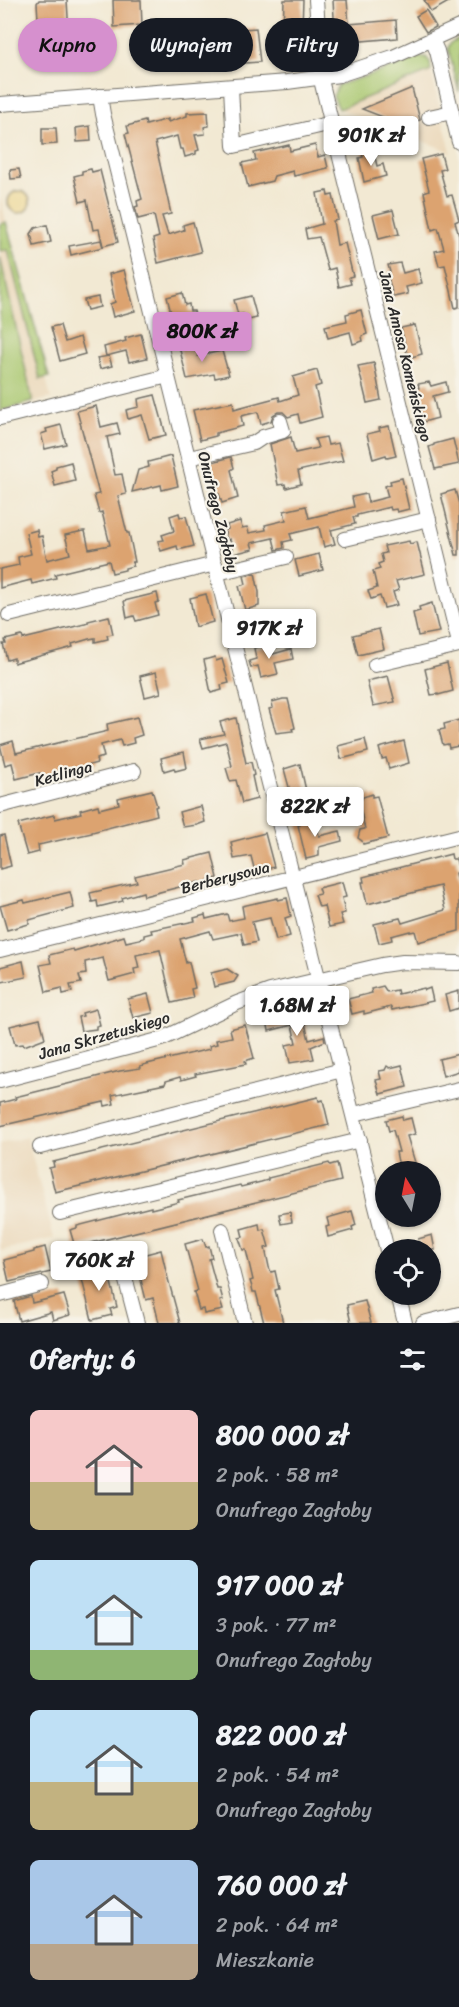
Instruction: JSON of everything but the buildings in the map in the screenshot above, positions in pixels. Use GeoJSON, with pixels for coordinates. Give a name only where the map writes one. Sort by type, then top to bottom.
{"type":"FeatureCollection","features":[{"type":"Feature","properties":{"kind":"street","name":"Jana Amosa Komeńskiego"},"geometry":{"type":"LineString","coordinates":[[316,0],[321,77],[459,644]]}},
{"type":"Feature","properties":{"kind":"street"},"geometry":{"type":"LineString","coordinates":[[0,104],[231,87],[339,75],[393,57],[459,27]]}},
{"type":"Feature","properties":{"kind":"street"},"geometry":{"type":"LineString","coordinates":[[432,40],[437,51],[459,142]]}},
{"type":"Feature","properties":{"kind":"street"},"geometry":{"type":"LineString","coordinates":[[231,87],[234,146],[332,123]]}},
{"type":"Feature","properties":{"kind":"street","name":"Onufrego Zagłoby"},"geometry":{"type":"LineString","coordinates":[[100,96],[384,1239]]}},
{"type":"Feature","properties":{"kind":"street"},"geometry":{"type":"LineString","coordinates":[[429,117],[452,112]]}},
{"type":"Feature","properties":{"kind":"street"},"geometry":{"type":"LineString","coordinates":[[0,418],[168,376]]}},
{"type":"Feature","properties":{"kind":"street"},"geometry":{"type":"LineString","coordinates":[[189,458],[254,443],[263,437],[283,431],[280,421]]}},
{"type":"Feature","properties":{"kind":"street"},"geometry":{"type":"LineString","coordinates":[[345,539],[429,519]]}},
{"type":"Feature","properties":{"kind":"street"},"geometry":{"type":"LineString","coordinates":[[9,615],[216,569],[286,557]]}},
{"type":"Feature","properties":{"kind":"street"},"geometry":{"type":"LineString","coordinates":[[375,665],[459,644]]}},
{"type":"Feature","properties":{"kind":"street","name":"Ketlinga"},"geometry":{"type":"LineString","coordinates":[[0,806],[134,771]]}},
{"type":"Feature","properties":{"kind":"street"},"geometry":{"type":"LineString","coordinates":[[278,816],[354,797]]}},
{"type":"Feature","properties":{"kind":"street","name":"Berberysowa"},"geometry":{"type":"LineString","coordinates":[[0,950],[459,836]]}},
{"type":"Feature","properties":{"kind":"street","name":"Jana Skrzetuskiego"},"geometry":{"type":"LineString","coordinates":[[0,1081],[154,1042],[176,1034],[253,996],[382,965],[404,962],[459,963]]}},
{"type":"Feature","properties":{"kind":"street"},"geometry":{"type":"LineString","coordinates":[[40,1147],[342,1070]]}},
{"type":"Feature","properties":{"kind":"street"},"geometry":{"type":"LineString","coordinates":[[354,1114],[459,1089]]}},
{"type":"Feature","properties":{"kind":"street"},"geometry":{"type":"LineString","coordinates":[[60,1213],[360,1140]]}},
{"type":"Feature","properties":{"kind":"street"},"geometry":{"type":"LineString","coordinates":[[222,1230],[245,1323]]}},
{"type":"Feature","properties":{"kind":"street"},"geometry":{"type":"LineString","coordinates":[[120,1258],[137,1323]]}},
{"type":"Feature","properties":{"kind":"street"},"geometry":{"type":"LineString","coordinates":[[0,1294],[42,1284]]}},
{"type":"Feature","properties":{"kind":"street"},"geometry":{"type":"LineString","coordinates":[[401,1305],[405,1323]]}},
{"type":"Feature","properties":{"kind":"street"},"geometry":{"type":"LineString","coordinates":[[423,1323],[459,1314]]}},
{"type":"Feature","properties":{"kind":"shaded area"},"geometry":{"type":"Polygon","coordinates":[[[431,71],[451,152],[339,109],[431,71]]]}},
{"type":"Feature","properties":{"kind":"shaded area"},"geometry":{"type":"Polygon","coordinates":[[[0,197],[51,398],[0,411],[0,197]]]}},
{"type":"Feature","properties":{"kind":"shaded area"},"geometry":{"type":"Polygon","coordinates":[[[27,1137],[54,1238],[0,1251],[0,1144],[27,1137]]]}},
{"type":"Feature","properties":{"kind":"green space"},"geometry":{"type":"Polygon","coordinates":[[[459,38],[459,92],[448,48],[450,43],[459,38]]]}},
{"type":"Feature","properties":{"kind":"green space"},"geometry":{"type":"Polygon","coordinates":[[[420,57],[426,57],[430,62],[431,71],[339,109],[333,96],[338,85],[420,57]]]}},
{"type":"Feature","properties":{"kind":"green space"},"geometry":{"type":"Polygon","coordinates":[[[6,222],[49,377],[40,379],[8,250],[0,251],[0,224],[6,222]]]}},
{"type":"Feature","properties":{"kind":"green space"},"geometry":{"type":"Polygon","coordinates":[[[0,257],[33,402],[0,411],[0,257]]]}},
{"type":"Feature","properties":{"kind":"sand"},"geometry":{"type":"Polygon","coordinates":[[[19,191],[27,194],[30,202],[27,210],[19,213],[11,210],[8,202],[11,194],[19,191]]]}}]}
